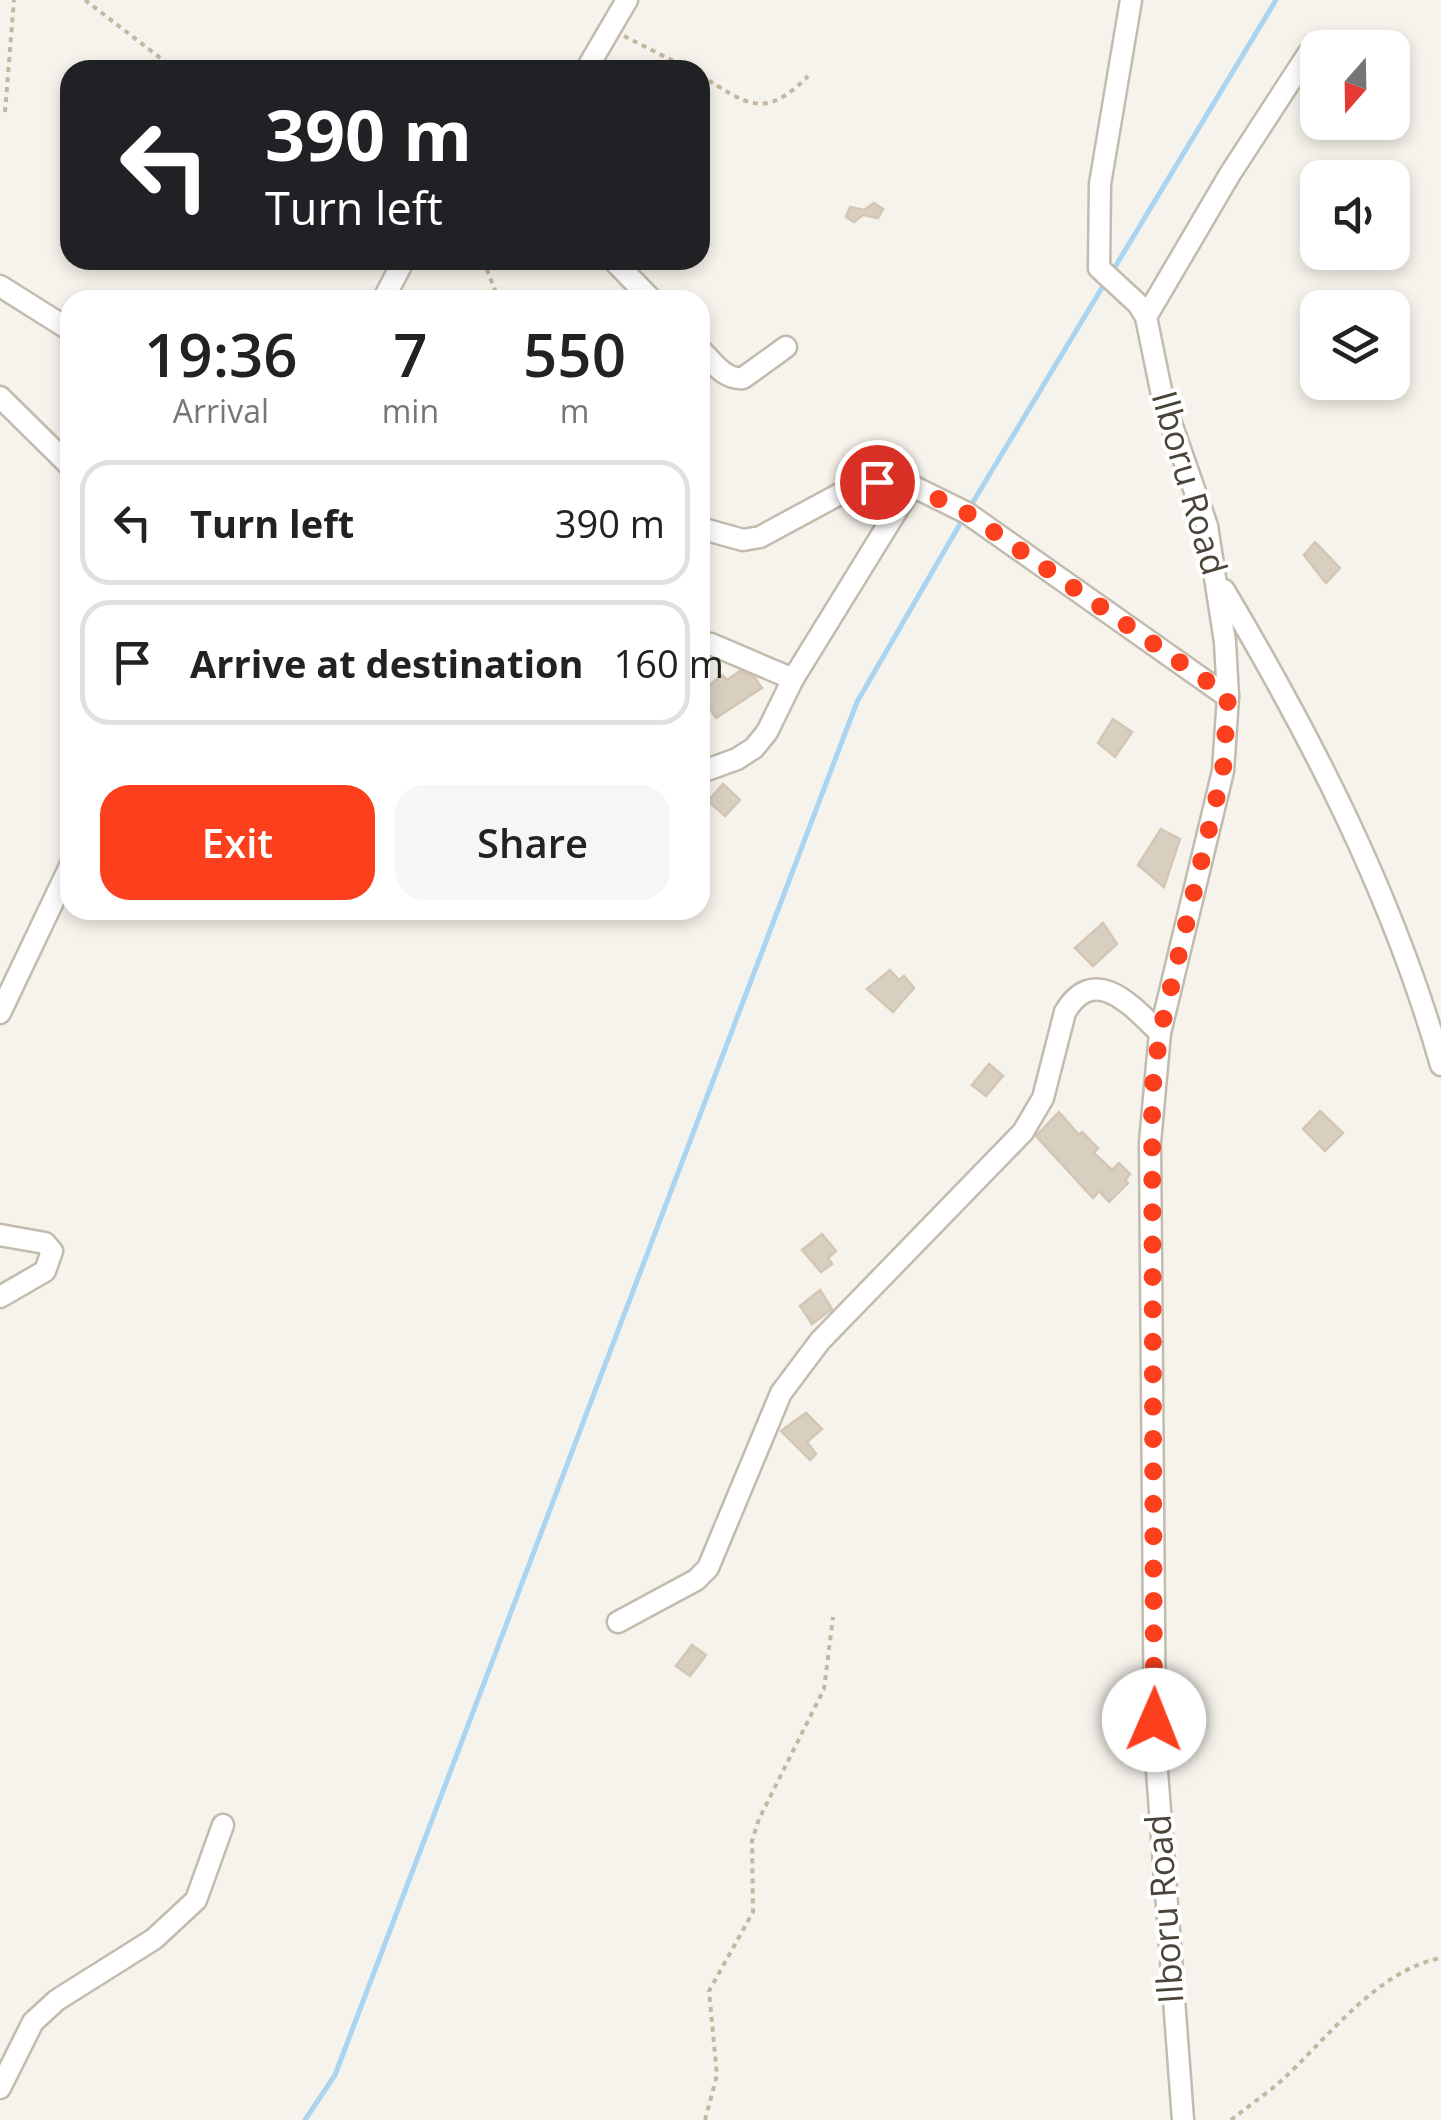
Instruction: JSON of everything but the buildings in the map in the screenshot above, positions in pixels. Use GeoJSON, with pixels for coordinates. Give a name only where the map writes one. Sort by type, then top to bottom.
{"type":"FeatureCollection","features":[{"type":"Feature","properties":{"kind":"street"},"geometry":{"type":"LineString","coordinates":[[592,60],[627,0]]}},
{"type":"Feature","properties":{"kind":"street"},"geometry":{"type":"LineString","coordinates":[[1130,0],[1104,153],[1098,256],[1099,268],[1107,279],[1138,304],[1146,317],[1230,174],[1300,66]]}},
{"type":"Feature","properties":{"kind":"street"},"geometry":{"type":"LineString","coordinates":[[624,270],[642,290]]}},
{"type":"Feature","properties":{"kind":"street"},"geometry":{"type":"LineString","coordinates":[[0,286],[60,324]]}},
{"type":"Feature","properties":{"kind":"street","name":"Ilboru Road"},"geometry":{"type":"LineString","coordinates":[[1146,317],[1163,400],[1199,494],[1218,579],[1228,696],[1223,771],[1211,832],[1160,1033],[1150,1142],[1154,1744],[1183,2120]]}},
{"type":"Feature","properties":{"kind":"street"},"geometry":{"type":"LineString","coordinates":[[710,359],[727,376],[744,378],[786,347]]}},
{"type":"Feature","properties":{"kind":"street"},"geometry":{"type":"LineString","coordinates":[[0,397],[60,456]]}},
{"type":"Feature","properties":{"kind":"street"},"geometry":{"type":"LineString","coordinates":[[710,531],[743,540],[760,537],[846,490],[877,482],[912,486],[967,513],[1228,696]]}},
{"type":"Feature","properties":{"kind":"street"},"geometry":{"type":"LineString","coordinates":[[710,768],[754,748],[767,732],[792,680],[912,486]]}},
{"type":"Feature","properties":{"kind":"street"},"geometry":{"type":"LineString","coordinates":[[1218,579],[1258,648],[1385,898],[1412,967],[1441,1065]]}},
{"type":"Feature","properties":{"kind":"street"},"geometry":{"type":"LineString","coordinates":[[710,644],[792,680]]}},
{"type":"Feature","properties":{"kind":"street"},"geometry":{"type":"LineString","coordinates":[[0,1013],[60,887]]}},
{"type":"Feature","properties":{"kind":"street"},"geometry":{"type":"LineString","coordinates":[[618,1622],[696,1580],[708,1568],[781,1393],[820,1341],[1023,1132],[1042,1098],[1065,1012],[1072,1002],[1081,993],[1108,991],[1125,999],[1160,1033]]}},
{"type":"Feature","properties":{"kind":"street"},"geometry":{"type":"LineString","coordinates":[[0,1235],[45,1243],[52,1251],[45,1271],[0,1297]]}},
{"type":"Feature","properties":{"kind":"street"},"geometry":{"type":"LineString","coordinates":[[0,2088],[33,2022],[57,2000],[154,1939],[196,1900],[223,1826]]}},
{"type":"Feature","properties":{"kind":"path"},"geometry":{"type":"LineString","coordinates":[[6,112],[14,0]]}},
{"type":"Feature","properties":{"kind":"path"},"geometry":{"type":"LineString","coordinates":[[85,0],[163,60]]}},
{"type":"Feature","properties":{"kind":"path"},"geometry":{"type":"LineString","coordinates":[[610,30],[673,60]]}},
{"type":"Feature","properties":{"kind":"path"},"geometry":{"type":"LineString","coordinates":[[710,81],[754,105],[788,96],[808,76]]}},
{"type":"Feature","properties":{"kind":"path"},"geometry":{"type":"LineString","coordinates":[[705,2120],[717,2074],[711,1984],[740,1941],[752,1912],[752,1841],[766,1804],[824,1689],[833,1617]]}},
{"type":"Feature","properties":{"kind":"path"},"geometry":{"type":"LineString","coordinates":[[1231,2120],[1282,2080],[1348,2014],[1415,1966],[1441,1958]]}},
{"type":"Feature","properties":{"kind":"waterway"},"geometry":{"type":"LineString","coordinates":[[1112,272],[1276,0]]}},
{"type":"Feature","properties":{"kind":"waterway"},"geometry":{"type":"LineString","coordinates":[[970,507],[1106,281]]}},
{"type":"Feature","properties":{"kind":"waterway"},"geometry":{"type":"LineString","coordinates":[[305,2120],[335,2075],[857,702],[964,517]]}},
{"type":"Feature","properties":{"kind":"route"},"geometry":{"type":"LineString","coordinates":[[877,482],[912,486],[967,513],[1228,696],[1223,771],[1206,856],[1160,1033],[1152,1092],[1154,1720]]}}]}
